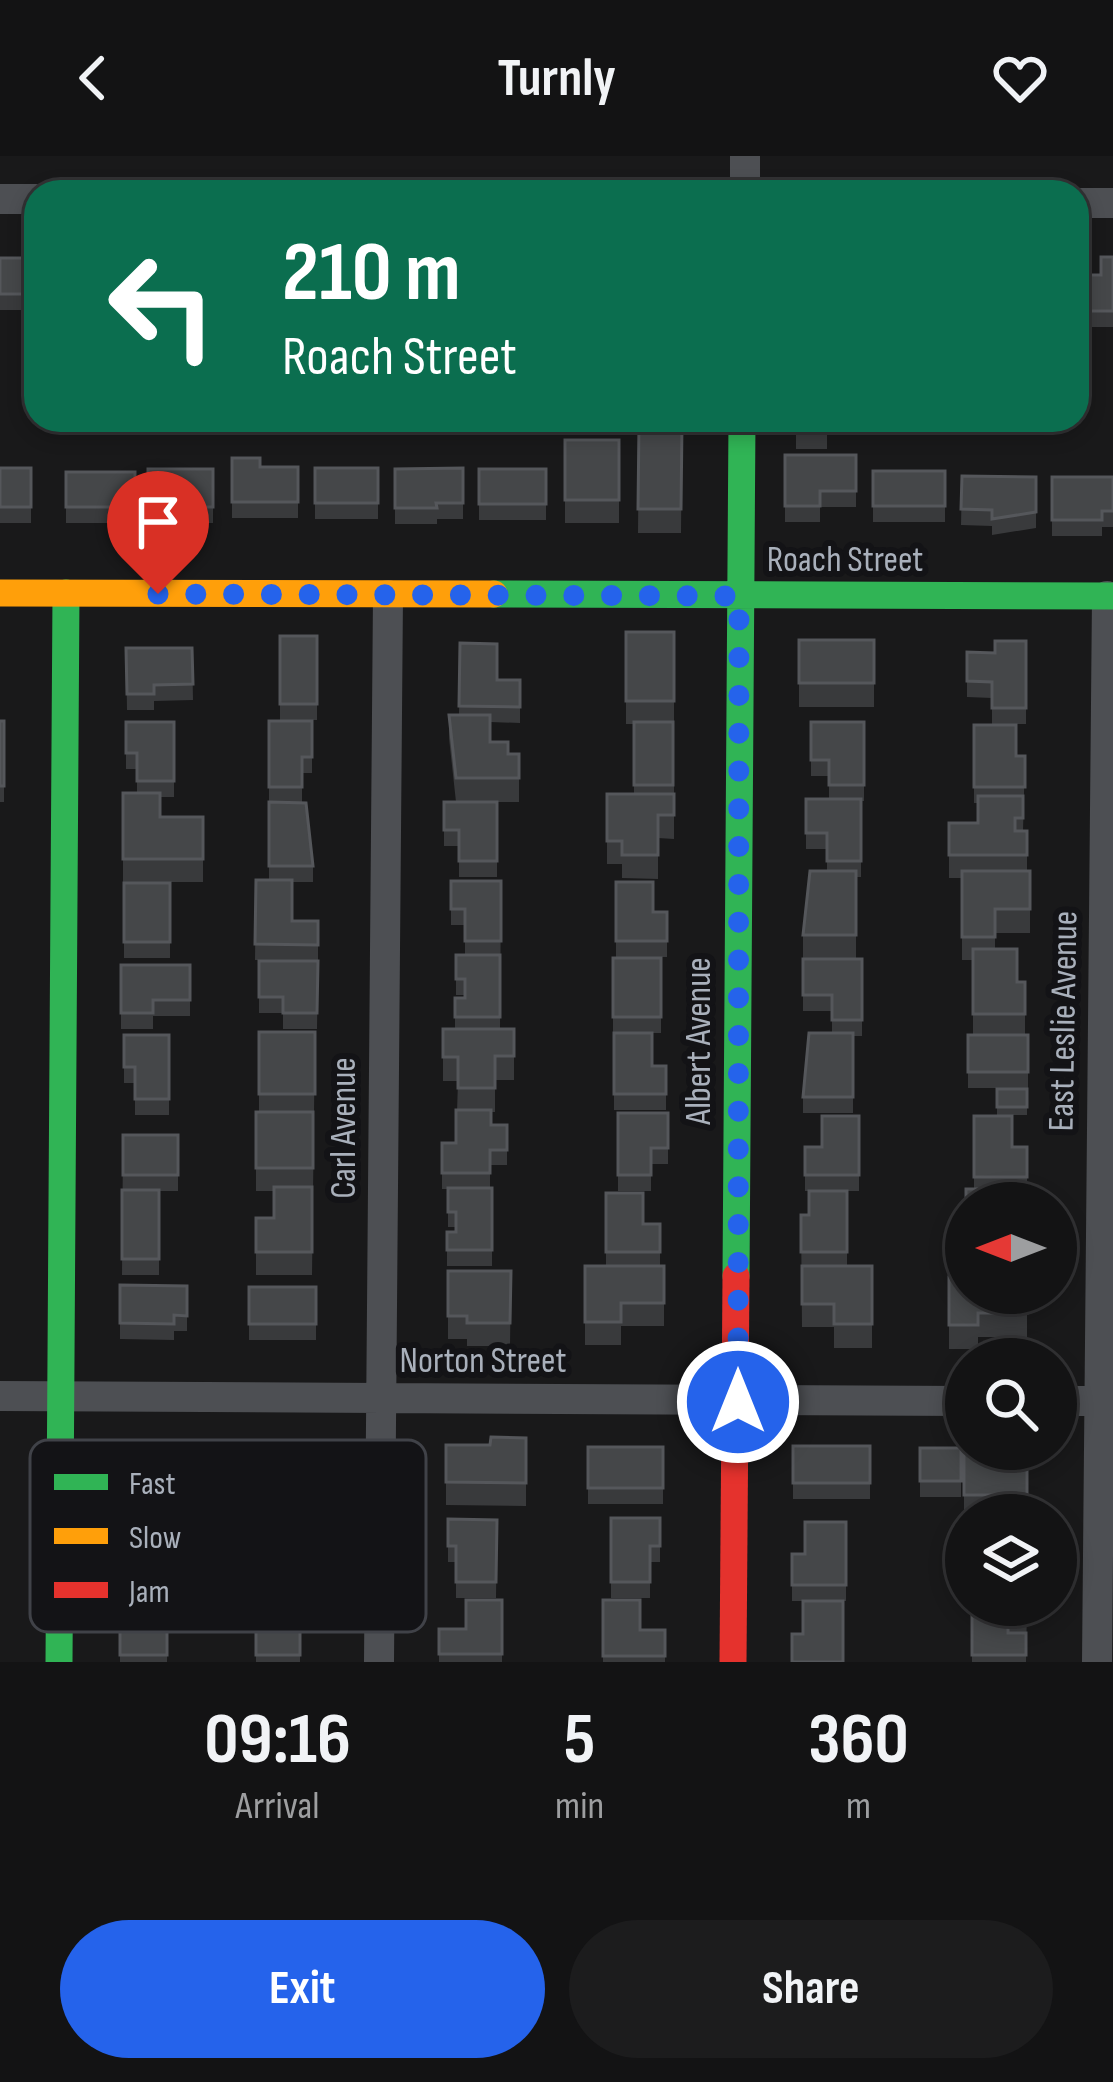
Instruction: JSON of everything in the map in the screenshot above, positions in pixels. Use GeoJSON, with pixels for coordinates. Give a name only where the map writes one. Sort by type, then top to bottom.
{"type":"FeatureCollection","features":[{"type":"Feature","properties":{"kind":"street","name":"Albert Avenue"},"geometry":{"type":"LineString","coordinates":[[734,1662],[742,432]]}},
{"type":"Feature","properties":{"kind":"street","name":"Roach Street"},"geometry":{"type":"LineString","coordinates":[[0,593],[1110,596]]}},
{"type":"Feature","properties":{"kind":"street"},"geometry":{"type":"LineString","coordinates":[[60,1440],[66,593]]}},
{"type":"Feature","properties":{"kind":"street","name":"Carl Avenue"},"geometry":{"type":"LineString","coordinates":[[381,1440],[388,595]]}},
{"type":"Feature","properties":{"kind":"street","name":"East Leslie Avenue"},"geometry":{"type":"LineString","coordinates":[[1097,1662],[1106,1401],[1110,596]]}},
{"type":"Feature","properties":{"kind":"street","name":"Norton Street"},"geometry":{"type":"LineString","coordinates":[[0,1396],[945,1401]]}},
{"type":"Feature","properties":{"kind":"street"},"geometry":{"type":"LineString","coordinates":[[58,1632],[58,1662]]}},
{"type":"Feature","properties":{"kind":"street","name":"Carl Avenue"},"geometry":{"type":"LineString","coordinates":[[379,1632],[379,1662]]}},
{"type":"Feature","properties":{"kind":"building"},"geometry":{"type":"Polygon","coordinates":[[[1101,257],[1113,257],[1113,311],[1089,311],[1089,275],[1101,275],[1101,257]]]}},
{"type":"Feature","properties":{"kind":"building"},"geometry":{"type":"Polygon","coordinates":[[[0,258],[24,258],[24,294],[0,294],[0,258]]]}},
{"type":"Feature","properties":{"kind":"building"},"geometry":{"type":"Polygon","coordinates":[[[639,432],[682,432],[681,509],[638,509],[639,432]]]}},
{"type":"Feature","properties":{"kind":"building"},"geometry":{"type":"Polygon","coordinates":[[[565,440],[619,440],[619,500],[565,500],[565,440]]]}},
{"type":"Feature","properties":{"kind":"building"},"geometry":{"type":"Polygon","coordinates":[[[785,455],[856,455],[856,491],[820,491],[820,506],[785,506],[785,455]]]}},
{"type":"Feature","properties":{"kind":"building"},"geometry":{"type":"Polygon","coordinates":[[[232,458],[260,458],[260,467],[298,467],[298,502],[232,502],[232,458]]]}},
{"type":"Feature","properties":{"kind":"building"},"geometry":{"type":"Polygon","coordinates":[[[0,468],[31,468],[31,507],[0,507],[0,468]]]}},
{"type":"Feature","properties":{"kind":"building"},"geometry":{"type":"Polygon","coordinates":[[[315,468],[378,468],[378,503],[315,503],[315,468]]]}},
{"type":"Feature","properties":{"kind":"building"},"geometry":{"type":"Polygon","coordinates":[[[463,468],[463,503],[395,508],[395,469],[463,468]]]}},
{"type":"Feature","properties":{"kind":"building"},"geometry":{"type":"Polygon","coordinates":[[[148,469],[213,469],[213,507],[148,507],[148,469]]]}},
{"type":"Feature","properties":{"kind":"building"},"geometry":{"type":"Polygon","coordinates":[[[479,469],[546,469],[546,504],[479,504],[479,469]]]}},
{"type":"Feature","properties":{"kind":"building"},"geometry":{"type":"Polygon","coordinates":[[[873,471],[945,471],[945,506],[873,506],[873,471]]]}},
{"type":"Feature","properties":{"kind":"building"},"geometry":{"type":"Polygon","coordinates":[[[66,472],[135,472],[135,507],[66,507],[66,472]]]}},
{"type":"Feature","properties":{"kind":"building"},"geometry":{"type":"Polygon","coordinates":[[[962,476],[1036,477],[1036,512],[992,519],[992,510],[961,509],[962,476]]]}},
{"type":"Feature","properties":{"kind":"building"},"geometry":{"type":"Polygon","coordinates":[[[1052,477],[1113,477],[1113,511],[1102,511],[1102,520],[1052,520],[1052,477]]]}},
{"type":"Feature","properties":{"kind":"building"},"geometry":{"type":"Polygon","coordinates":[[[626,632],[674,632],[674,701],[626,701],[626,632]]]}},
{"type":"Feature","properties":{"kind":"building"},"geometry":{"type":"Polygon","coordinates":[[[280,636],[317,636],[317,704],[280,704],[280,636]]]}},
{"type":"Feature","properties":{"kind":"building"},"geometry":{"type":"Polygon","coordinates":[[[799,640],[874,640],[874,683],[799,683],[799,640]]]}},
{"type":"Feature","properties":{"kind":"building"},"geometry":{"type":"Polygon","coordinates":[[[995,641],[1026,641],[1026,708],[992,708],[992,682],[967,681],[967,652],[995,653],[995,641]]]}},
{"type":"Feature","properties":{"kind":"building"},"geometry":{"type":"Polygon","coordinates":[[[460,643],[497,644],[497,680],[520,680],[520,707],[459,706],[460,643]]]}},
{"type":"Feature","properties":{"kind":"building"},"geometry":{"type":"Polygon","coordinates":[[[126,648],[192,648],[193,684],[154,685],[154,694],[127,694],[126,648]]]}},
{"type":"Feature","properties":{"kind":"building"},"geometry":{"type":"Polygon","coordinates":[[[449,715],[490,715],[490,742],[508,742],[508,754],[519,754],[519,778],[456,778],[449,715]]]}},
{"type":"Feature","properties":{"kind":"building"},"geometry":{"type":"Polygon","coordinates":[[[0,721],[4,721],[4,786],[0,786],[0,721]]]}},
{"type":"Feature","properties":{"kind":"building"},"geometry":{"type":"Polygon","coordinates":[[[269,721],[312,721],[312,757],[302,757],[302,787],[269,787],[269,721]]]}},
{"type":"Feature","properties":{"kind":"building"},"geometry":{"type":"Polygon","coordinates":[[[126,722],[174,722],[174,781],[137,781],[137,753],[126,753],[126,722]]]}},
{"type":"Feature","properties":{"kind":"building"},"geometry":{"type":"Polygon","coordinates":[[[634,722],[673,722],[673,785],[634,785],[634,722]]]}},
{"type":"Feature","properties":{"kind":"building"},"geometry":{"type":"Polygon","coordinates":[[[811,722],[864,722],[864,785],[829,785],[829,760],[811,760],[811,722]]]}},
{"type":"Feature","properties":{"kind":"building"},"geometry":{"type":"Polygon","coordinates":[[[974,725],[1016,725],[1016,756],[1025,756],[1025,787],[974,787],[974,725]]]}},
{"type":"Feature","properties":{"kind":"building"},"geometry":{"type":"Polygon","coordinates":[[[123,793],[160,793],[160,817],[203,817],[203,859],[123,859],[123,793]]]}},
{"type":"Feature","properties":{"kind":"building"},"geometry":{"type":"Polygon","coordinates":[[[607,794],[674,794],[674,815],[658,815],[658,855],[622,855],[622,841],[607,841],[607,794]]]}},
{"type":"Feature","properties":{"kind":"building"},"geometry":{"type":"Polygon","coordinates":[[[978,796],[1023,796],[1023,818],[1015,818],[1015,831],[1027,831],[1027,855],[949,855],[949,823],[978,823],[978,796]]]}},
{"type":"Feature","properties":{"kind":"building"},"geometry":{"type":"Polygon","coordinates":[[[806,799],[861,799],[861,861],[827,861],[827,833],[806,833],[806,799]]]}},
{"type":"Feature","properties":{"kind":"building"},"geometry":{"type":"Polygon","coordinates":[[[269,802],[306,803],[313,866],[269,866],[269,802]]]}},
{"type":"Feature","properties":{"kind":"building"},"geometry":{"type":"Polygon","coordinates":[[[444,802],[497,802],[497,861],[459,861],[459,830],[444,830],[444,802]]]}},
{"type":"Feature","properties":{"kind":"building"},"geometry":{"type":"Polygon","coordinates":[[[810,871],[856,871],[856,935],[803,935],[810,871]]]}},
{"type":"Feature","properties":{"kind":"building"},"geometry":{"type":"Polygon","coordinates":[[[962,871],[1030,871],[1030,909],[995,909],[995,937],[962,937],[962,871]]]}},
{"type":"Feature","properties":{"kind":"building"},"geometry":{"type":"Polygon","coordinates":[[[256,880],[292,880],[292,921],[318,921],[318,945],[255,944],[256,880]]]}},
{"type":"Feature","properties":{"kind":"building"},"geometry":{"type":"Polygon","coordinates":[[[451,881],[501,881],[501,941],[465,941],[465,909],[451,909],[451,881]]]}},
{"type":"Feature","properties":{"kind":"building"},"geometry":{"type":"Polygon","coordinates":[[[616,882],[653,882],[653,912],[667,912],[667,941],[616,941],[616,882]]]}},
{"type":"Feature","properties":{"kind":"building"},"geometry":{"type":"Polygon","coordinates":[[[124,883],[170,883],[170,942],[124,942],[124,883]]]}},
{"type":"Feature","properties":{"kind":"building"},"geometry":{"type":"Polygon","coordinates":[[[973,949],[1017,949],[1017,982],[1025,982],[1025,1014],[973,1014],[973,949]]]}},
{"type":"Feature","properties":{"kind":"building"},"geometry":{"type":"Polygon","coordinates":[[[456,955],[500,955],[500,1017],[455,1017],[455,998],[465,998],[465,979],[456,979],[456,955]]]}},
{"type":"Feature","properties":{"kind":"building"},"geometry":{"type":"Polygon","coordinates":[[[613,958],[661,958],[661,1017],[613,1017],[613,958]]]}},
{"type":"Feature","properties":{"kind":"building"},"geometry":{"type":"Polygon","coordinates":[[[803,959],[862,959],[862,1020],[832,1020],[832,995],[803,995],[803,959]]]}},
{"type":"Feature","properties":{"kind":"building"},"geometry":{"type":"Polygon","coordinates":[[[259,961],[318,961],[317,1013],[283,1013],[283,997],[259,997],[259,961]]]}},
{"type":"Feature","properties":{"kind":"building"},"geometry":{"type":"Polygon","coordinates":[[[121,965],[190,965],[190,1000],[153,1000],[153,1013],[121,1013],[121,965]]]}},
{"type":"Feature","properties":{"kind":"building"},"geometry":{"type":"Polygon","coordinates":[[[443,1029],[514,1029],[514,1056],[495,1056],[495,1088],[458,1088],[458,1057],[443,1057],[443,1029]]]}},
{"type":"Feature","properties":{"kind":"building"},"geometry":{"type":"Polygon","coordinates":[[[259,1032],[315,1032],[315,1094],[259,1094],[259,1032]]]}},
{"type":"Feature","properties":{"kind":"building"},"geometry":{"type":"Polygon","coordinates":[[[614,1033],[652,1033],[652,1066],[666,1066],[666,1094],[614,1094],[614,1033]]]}},
{"type":"Feature","properties":{"kind":"building"},"geometry":{"type":"Polygon","coordinates":[[[809,1033],[853,1033],[853,1097],[803,1097],[809,1033]]]}},
{"type":"Feature","properties":{"kind":"building"},"geometry":{"type":"Polygon","coordinates":[[[124,1035],[169,1035],[169,1099],[135,1099],[135,1067],[124,1067],[124,1035]]]}},
{"type":"Feature","properties":{"kind":"building"},"geometry":{"type":"Polygon","coordinates":[[[968,1035],[1028,1035],[1028,1072],[968,1072],[968,1035]]]}},
{"type":"Feature","properties":{"kind":"building"},"geometry":{"type":"Polygon","coordinates":[[[997,1089],[1027,1089],[1027,1107],[997,1107],[997,1089]]]}},
{"type":"Feature","properties":{"kind":"building"},"geometry":{"type":"Polygon","coordinates":[[[456,1110],[491,1110],[491,1125],[507,1125],[507,1150],[490,1150],[490,1173],[442,1173],[442,1143],[456,1143],[456,1110]]]}},
{"type":"Feature","properties":{"kind":"building"},"geometry":{"type":"Polygon","coordinates":[[[256,1112],[313,1112],[313,1168],[256,1168],[256,1112]]]}},
{"type":"Feature","properties":{"kind":"building"},"geometry":{"type":"Polygon","coordinates":[[[618,1113],[668,1113],[668,1148],[651,1148],[651,1175],[618,1175],[618,1113]]]}},
{"type":"Feature","properties":{"kind":"building"},"geometry":{"type":"Polygon","coordinates":[[[822,1116],[859,1116],[859,1175],[805,1175],[805,1147],[822,1147],[822,1116]]]}},
{"type":"Feature","properties":{"kind":"building"},"geometry":{"type":"Polygon","coordinates":[[[974,1116],[1012,1116],[1012,1147],[1027,1147],[1027,1177],[974,1177],[974,1116]]]}},
{"type":"Feature","properties":{"kind":"building"},"geometry":{"type":"Polygon","coordinates":[[[123,1135],[178,1135],[178,1175],[123,1175],[123,1135]]]}},
{"type":"Feature","properties":{"kind":"building"},"geometry":{"type":"Polygon","coordinates":[[[274,1187],[312,1187],[312,1252],[256,1252],[256,1218],[274,1218],[274,1187]]]}},
{"type":"Feature","properties":{"kind":"building"},"geometry":{"type":"Polygon","coordinates":[[[448,1188],[492,1188],[492,1250],[447,1250],[447,1232],[456,1232],[456,1212],[448,1212],[448,1188]]]}},
{"type":"Feature","properties":{"kind":"building"},"geometry":{"type":"Polygon","coordinates":[[[122,1190],[159,1190],[159,1259],[122,1259],[122,1190]]]}},
{"type":"Feature","properties":{"kind":"building"},"geometry":{"type":"Polygon","coordinates":[[[809,1191],[847,1191],[847,1252],[801,1252],[801,1215],[809,1215],[809,1191]]]}},
{"type":"Feature","properties":{"kind":"building"},"geometry":{"type":"Polygon","coordinates":[[[606,1193],[643,1193],[643,1224],[660,1224],[660,1252],[606,1252],[606,1193]]]}},
{"type":"Feature","properties":{"kind":"building"},"geometry":{"type":"Polygon","coordinates":[[[585,1266],[664,1266],[664,1303],[621,1303],[621,1322],[585,1322],[585,1266]]]}},
{"type":"Feature","properties":{"kind":"building"},"geometry":{"type":"Polygon","coordinates":[[[802,1266],[872,1266],[872,1324],[834,1324],[834,1304],[802,1304],[802,1266]]]}},
{"type":"Feature","properties":{"kind":"building"},"geometry":{"type":"Polygon","coordinates":[[[448,1271],[511,1271],[510,1323],[467,1323],[467,1316],[448,1316],[448,1271]]]}},
{"type":"Feature","properties":{"kind":"building"},"geometry":{"type":"Polygon","coordinates":[[[120,1285],[187,1286],[187,1316],[174,1315],[174,1324],[120,1323],[120,1285]]]}},
{"type":"Feature","properties":{"kind":"building"},"geometry":{"type":"Polygon","coordinates":[[[249,1287],[316,1287],[316,1324],[249,1324],[249,1287]]]}},
{"type":"Feature","properties":{"kind":"building"},"geometry":{"type":"Polygon","coordinates":[[[949,1314],[978,1314],[978,1325],[949,1325],[949,1314]]]}},
{"type":"Feature","properties":{"kind":"building"},"geometry":{"type":"Polygon","coordinates":[[[491,1437],[526,1438],[526,1483],[446,1482],[446,1445],[490,1445],[491,1437]]]}},
{"type":"Feature","properties":{"kind":"building"},"geometry":{"type":"Polygon","coordinates":[[[793,1446],[870,1446],[870,1483],[793,1483],[793,1446]]]}},
{"type":"Feature","properties":{"kind":"building"},"geometry":{"type":"Polygon","coordinates":[[[588,1447],[663,1447],[663,1488],[588,1488],[588,1447]]]}},
{"type":"Feature","properties":{"kind":"building"},"geometry":{"type":"Polygon","coordinates":[[[920,1448],[945,1448],[945,1470],[961,1470],[961,1481],[920,1481],[920,1448]]]}},
{"type":"Feature","properties":{"kind":"building"},"geometry":{"type":"Polygon","coordinates":[[[964,1470],[1027,1470],[1027,1494],[964,1494],[964,1470]]]}},
{"type":"Feature","properties":{"kind":"building"},"geometry":{"type":"Polygon","coordinates":[[[611,1518],[660,1518],[660,1546],[650,1546],[650,1582],[611,1582],[611,1518]]]}},
{"type":"Feature","properties":{"kind":"building"},"geometry":{"type":"Polygon","coordinates":[[[448,1519],[497,1520],[496,1582],[456,1582],[456,1546],[448,1546],[448,1519]]]}},
{"type":"Feature","properties":{"kind":"building"},"geometry":{"type":"Polygon","coordinates":[[[805,1522],[846,1522],[846,1585],[792,1585],[792,1554],[805,1554],[805,1522]]]}},
{"type":"Feature","properties":{"kind":"building"},"geometry":{"type":"Polygon","coordinates":[[[466,1600],[502,1600],[502,1654],[439,1654],[439,1629],[466,1629],[466,1600]]]}},
{"type":"Feature","properties":{"kind":"building"},"geometry":{"type":"Polygon","coordinates":[[[603,1600],[640,1600],[640,1630],[665,1630],[665,1656],[603,1656],[603,1600]]]}},
{"type":"Feature","properties":{"kind":"building"},"geometry":{"type":"Polygon","coordinates":[[[803,1601],[843,1601],[843,1662],[792,1662],[792,1634],[803,1634],[803,1601]]]}},
{"type":"Feature","properties":{"kind":"building"},"geometry":{"type":"Polygon","coordinates":[[[972,1626],[1008,1626],[1008,1633],[1026,1633],[1026,1655],[972,1655],[972,1626]]]}},
{"type":"Feature","properties":{"kind":"building"},"geometry":{"type":"Polygon","coordinates":[[[120,1632],[167,1632],[167,1655],[120,1655],[120,1632]]]}},
{"type":"Feature","properties":{"kind":"building"},"geometry":{"type":"Polygon","coordinates":[[[256,1632],[300,1632],[300,1655],[256,1655],[256,1632]]]}},
{"type":"Feature","properties":{"kind":"traffic: fast"},"geometry":{"type":"LineString","coordinates":[[736,1276],[742,432]]}},
{"type":"Feature","properties":{"kind":"traffic: fast"},"geometry":{"type":"LineString","coordinates":[[60,1440],[66,593]]}},
{"type":"Feature","properties":{"kind":"traffic: fast"},"geometry":{"type":"LineString","coordinates":[[494,594],[1113,596]]}},
{"type":"Feature","properties":{"kind":"traffic: fast"},"geometry":{"type":"LineString","coordinates":[[59,1632],[59,1662]]}},
{"type":"Feature","properties":{"kind":"traffic: slow"},"geometry":{"type":"LineString","coordinates":[[0,593],[494,594]]}},
{"type":"Feature","properties":{"kind":"traffic: jam"},"geometry":{"type":"LineString","coordinates":[[733,1662],[736,1276]]}},
{"type":"Feature","properties":{"kind":"route"},"geometry":{"type":"LineString","coordinates":[[158,594],[739,596],[738,1402]]}}]}
